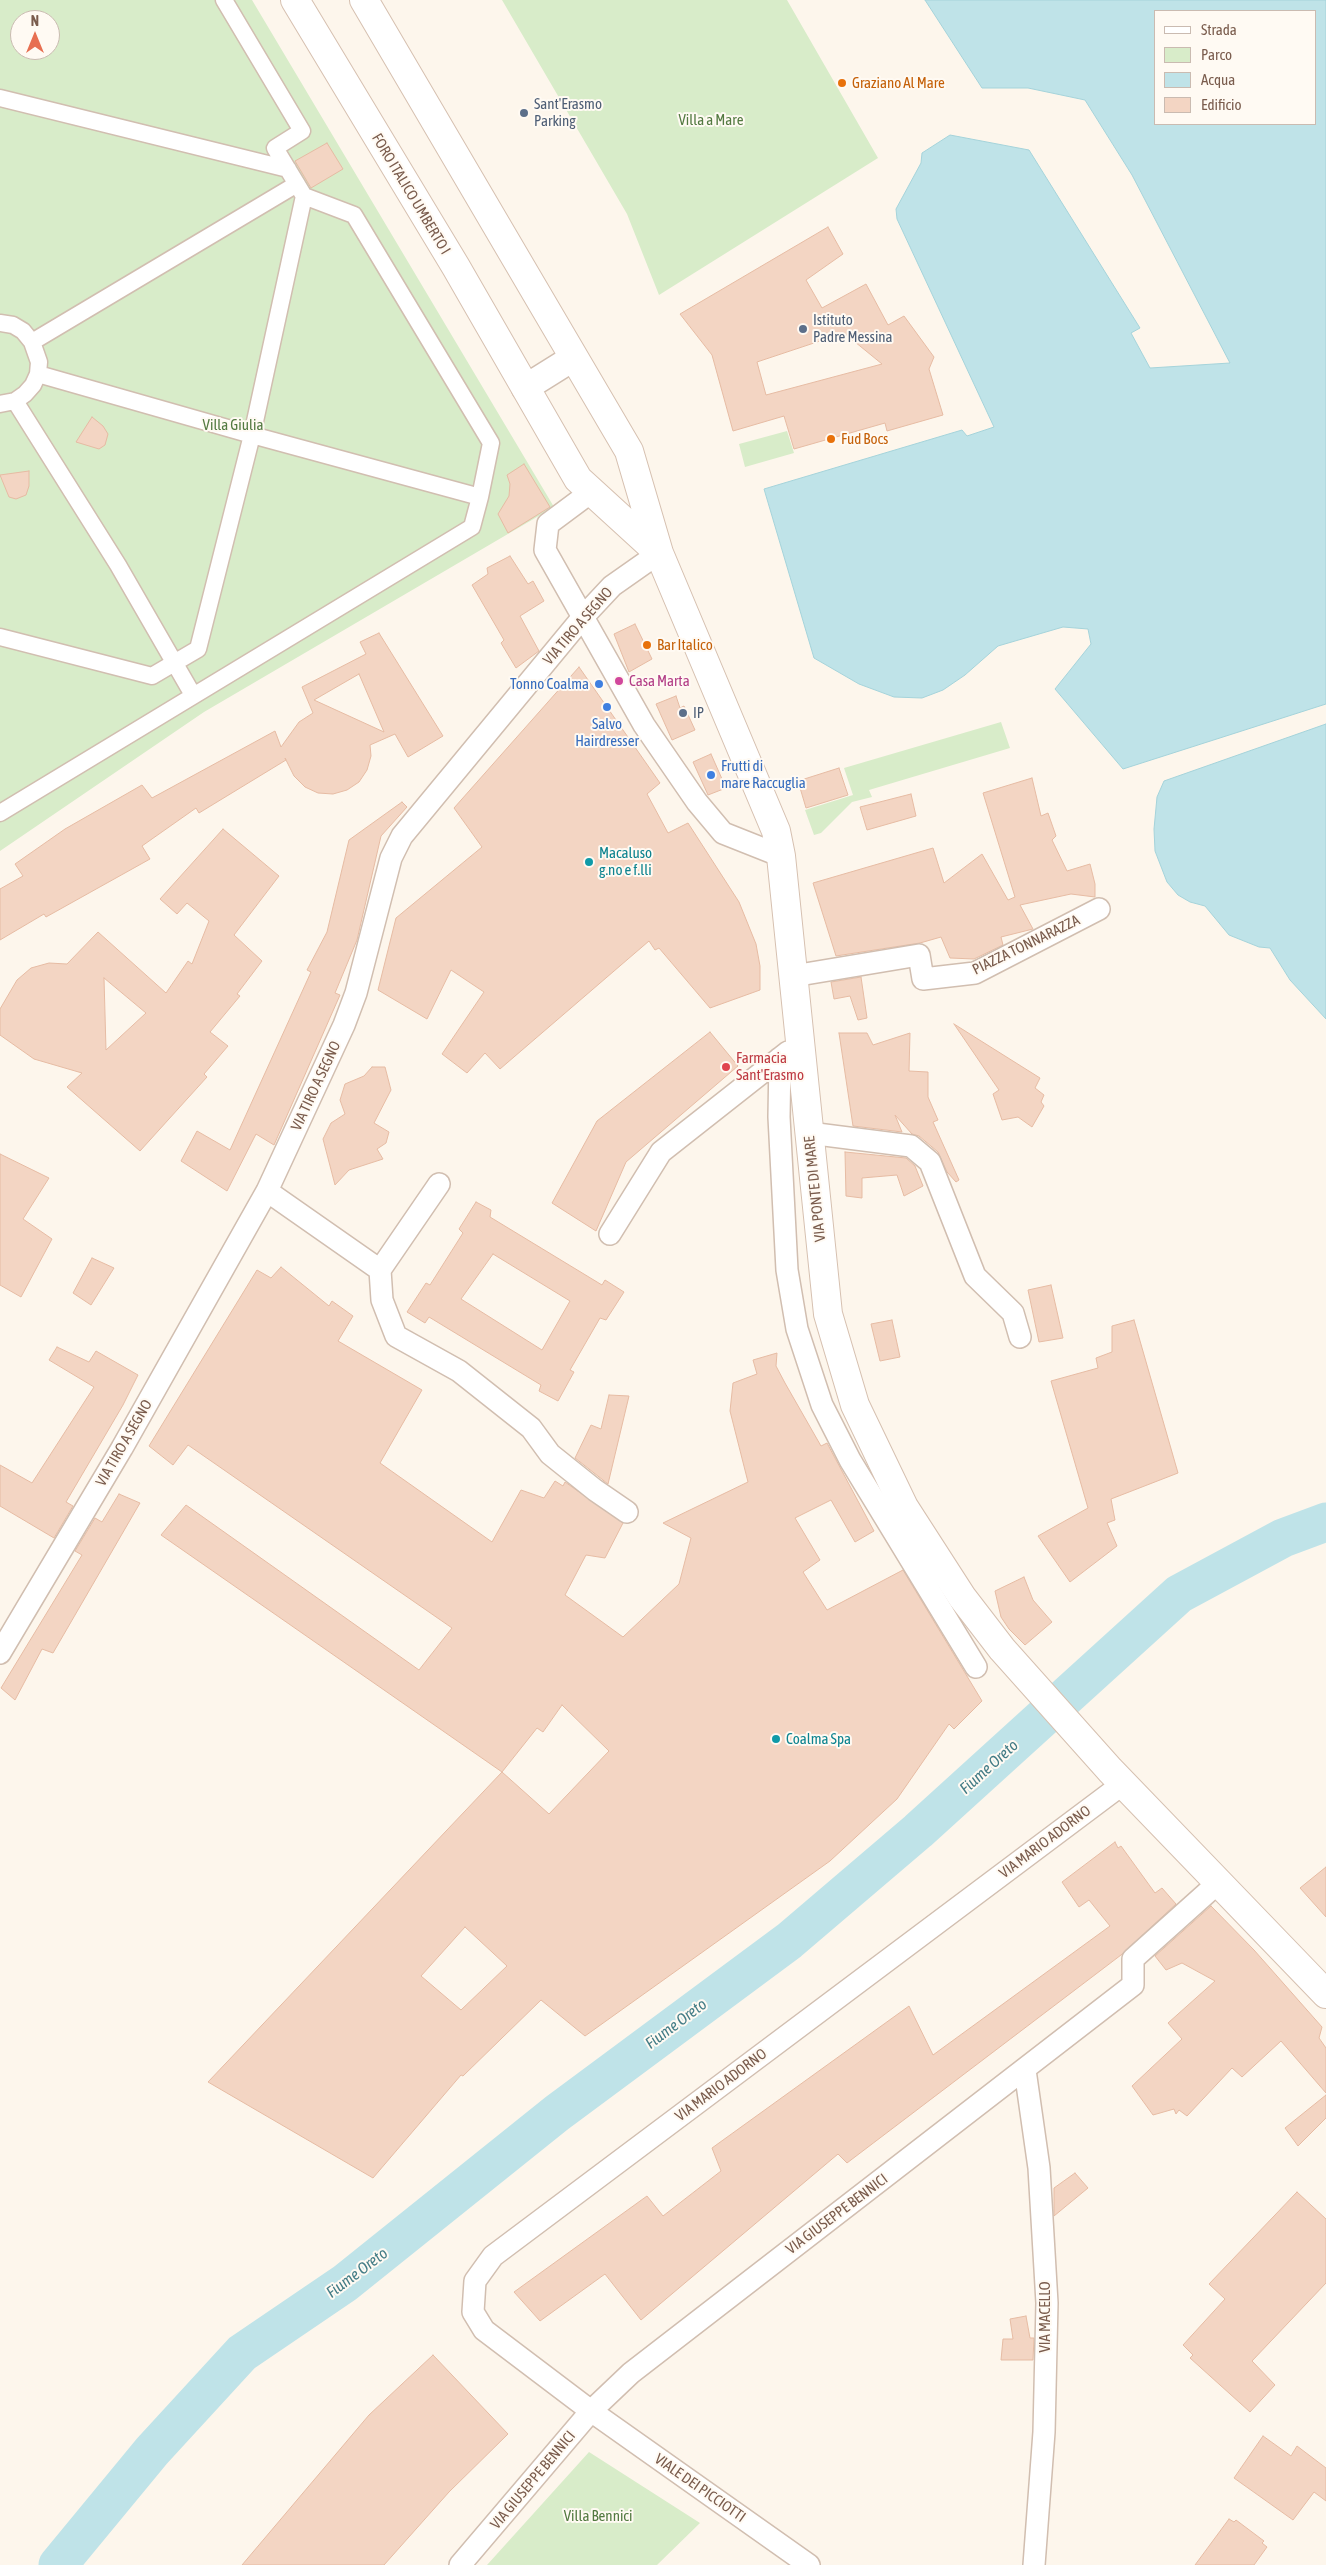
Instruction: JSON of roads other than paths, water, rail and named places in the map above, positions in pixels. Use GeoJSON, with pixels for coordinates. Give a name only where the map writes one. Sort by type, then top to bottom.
{"type":"FeatureCollection","features":[{"type":"Feature","properties":{"kind":"main road","name":"FORO ITALICO UMBERTO I"},"geometry":{"type":"LineString","coordinates":[[295,0],[456,267],[578,479],[659,553]]}},
{"type":"Feature","properties":{"kind":"main road"},"geometry":{"type":"LineString","coordinates":[[364,0],[573,358],[630,451],[659,553]]}},
{"type":"Feature","properties":{"kind":"main road","name":"VIA PONTE DI MARE"},"geometry":{"type":"LineString","coordinates":[[659,553],[776,831],[781,856],[793,976],[790,1050],[809,1133],[828,1314],[855,1405],[904,1507],[962,1597],[1002,1648],[1117,1777],[1326,1994]]}},
{"type":"Feature","properties":{"kind":"street"},"geometry":{"type":"LineString","coordinates":[[0,813],[472,527],[480,497],[490,443],[354,215],[301,190],[275,148],[302,131],[224,0]]}},
{"type":"Feature","properties":{"kind":"street"},"geometry":{"type":"LineString","coordinates":[[0,98],[288,169]]}},
{"type":"Feature","properties":{"kind":"street"},"geometry":{"type":"LineString","coordinates":[[32,342],[301,190]]}},
{"type":"Feature","properties":{"kind":"street"},"geometry":{"type":"LineString","coordinates":[[0,638],[152,676],[198,649],[252,435],[301,190]]}},
{"type":"Feature","properties":{"kind":"street"},"geometry":{"type":"LineString","coordinates":[[0,323],[13,325],[23,331],[32,342],[39,362],[38,374],[25,394],[7,402],[118,565],[193,695]]}},
{"type":"Feature","properties":{"kind":"street"},"geometry":{"type":"LineString","coordinates":[[526,388],[573,358]]}},
{"type":"Feature","properties":{"kind":"street"},"geometry":{"type":"LineString","coordinates":[[38,374],[480,497]]}},
{"type":"Feature","properties":{"kind":"street"},"geometry":{"type":"LineString","coordinates":[[591,492],[548,524],[545,550],[644,725],[696,802],[723,833],[781,856]]}},
{"type":"Feature","properties":{"kind":"street","name":"VIA TIRO A SEGNO"},"geometry":{"type":"LineString","coordinates":[[0,1653],[122,1448],[267,1191],[344,1025],[356,993],[390,858],[402,836],[584,617],[612,586],[659,553]]}},
{"type":"Feature","properties":{"kind":"street","name":"PIAZZA TONNARAZZA"},"geometry":{"type":"LineString","coordinates":[[793,976],[919,955],[923,979],[975,973],[1100,910]]}},
{"type":"Feature","properties":{"kind":"street"},"geometry":{"type":"LineString","coordinates":[[610,1234],[661,1152],[790,1050]]}},
{"type":"Feature","properties":{"kind":"street"},"geometry":{"type":"LineString","coordinates":[[790,1050],[779,1117],[787,1261],[797,1329],[822,1405],[850,1460],[976,1667]]}},
{"type":"Feature","properties":{"kind":"street"},"geometry":{"type":"LineString","coordinates":[[809,1133],[910,1146],[930,1162],[975,1276],[1013,1313],[1020,1337]]}},
{"type":"Feature","properties":{"kind":"street"},"geometry":{"type":"LineString","coordinates":[[438,1184],[380,1270],[382,1300],[396,1336],[459,1371],[531,1428],[550,1454],[595,1490],[627,1512]]}},
{"type":"Feature","properties":{"kind":"street"},"geometry":{"type":"LineString","coordinates":[[267,1191],[380,1270]]}},
{"type":"Feature","properties":{"kind":"street","name":"VIA MARIO ADORNO"},"geometry":{"type":"LineString","coordinates":[[591,2411],[484,2330],[473,2312],[475,2281],[492,2256],[1117,1777]]}},
{"type":"Feature","properties":{"kind":"street","name":"VIA GIUSEPPE BENNICI"},"geometry":{"type":"LineString","coordinates":[[460,2565],[591,2411],[631,2372],[1133,1985],[1133,1959],[1219,1882]]}},
{"type":"Feature","properties":{"kind":"street","name":"VIA MACELLO"},"geometry":{"type":"LineString","coordinates":[[1025,2070],[1039,2168],[1047,2303],[1044,2432],[1034,2565]]}},
{"type":"Feature","properties":{"kind":"street","name":"VIALE DEI PICCIOTTI"},"geometry":{"type":"LineString","coordinates":[[591,2411],[809,2565]]}},
{"type":"Feature","properties":{"kind":"water"},"geometry":{"type":"Polygon","coordinates":[[[925,0],[1326,0],[1326,704],[1123,769],[1055,689],[1091,644],[1088,629],[1063,627],[998,646],[965,675],[943,690],[922,698],[894,697],[859,684],[814,658],[764,489],[962,430],[967,436],[994,427],[897,219],[896,209],[921,163],[922,153],[950,135],[1029,150],[1140,328],[1131,333],[1150,368],[1230,363],[1132,175],[1085,100],[1028,88],[982,88],[925,0]]]}},
{"type":"Feature","properties":{"kind":"water"},"geometry":{"type":"Polygon","coordinates":[[[1326,724],[1326,1019],[1290,980],[1270,948],[1259,947],[1229,935],[1205,906],[1190,902],[1178,895],[1167,882],[1155,851],[1154,829],[1157,797],[1164,781],[1326,724]]]}},
{"type":"Feature","properties":{"kind":"waterway","name":"Fiume Oreto"},"geometry":{"type":"LineString","coordinates":[[58,2565],[152,2451],[242,2353],[345,2283],[557,2113],[789,1941],[918,1831],[1179,1594],[1283,1538],[1326,1522]]}},
{"type":"Feature","properties":{"kind":"place","name":"Graziano Al Mare"},"geometry":{"type":"Point","coordinates":[842,83]}},
{"type":"Feature","properties":{"kind":"place","name":"Sant'Erasmo Parking"},"geometry":{"type":"Point","coordinates":[524,113]}},
{"type":"Feature","properties":{"kind":"place","name":"Istituto Padre Messina"},"geometry":{"type":"Point","coordinates":[803,329]}},
{"type":"Feature","properties":{"kind":"place","name":"Fud Bocs"},"geometry":{"type":"Point","coordinates":[831,439]}},
{"type":"Feature","properties":{"kind":"place","name":"Bar Italico"},"geometry":{"type":"Point","coordinates":[647,645]}},
{"type":"Feature","properties":{"kind":"place","name":"Casa Marta"},"geometry":{"type":"Point","coordinates":[619,681]}},
{"type":"Feature","properties":{"kind":"place","name":"Tonno Coalma"},"geometry":{"type":"Point","coordinates":[599,684]}},
{"type":"Feature","properties":{"kind":"place","name":"Salvo Hairdresser"},"geometry":{"type":"Point","coordinates":[607,707]}},
{"type":"Feature","properties":{"kind":"place","name":"IP"},"geometry":{"type":"Point","coordinates":[683,713]}},
{"type":"Feature","properties":{"kind":"place","name":"Frutti di mare Raccuglia"},"geometry":{"type":"Point","coordinates":[711,775]}},
{"type":"Feature","properties":{"kind":"place","name":"Macaluso g.no e f.lli"},"geometry":{"type":"Point","coordinates":[589,862]}},
{"type":"Feature","properties":{"kind":"place","name":"Farmacia Sant'Erasmo"},"geometry":{"type":"Point","coordinates":[726,1067]}},
{"type":"Feature","properties":{"kind":"place","name":"Coalma Spa"},"geometry":{"type":"Point","coordinates":[776,1739]}},
{"type":"Feature","properties":{"kind":"park label","name":"Villa a Mare"},"geometry":{"type":"Point","coordinates":[711,120]}},
{"type":"Feature","properties":{"kind":"park label","name":"Villa Giulia"},"geometry":{"type":"Point","coordinates":[233,425]}},
{"type":"Feature","properties":{"kind":"park label","name":"Villa Bennici"},"geometry":{"type":"Point","coordinates":[598,2516]}}]}
